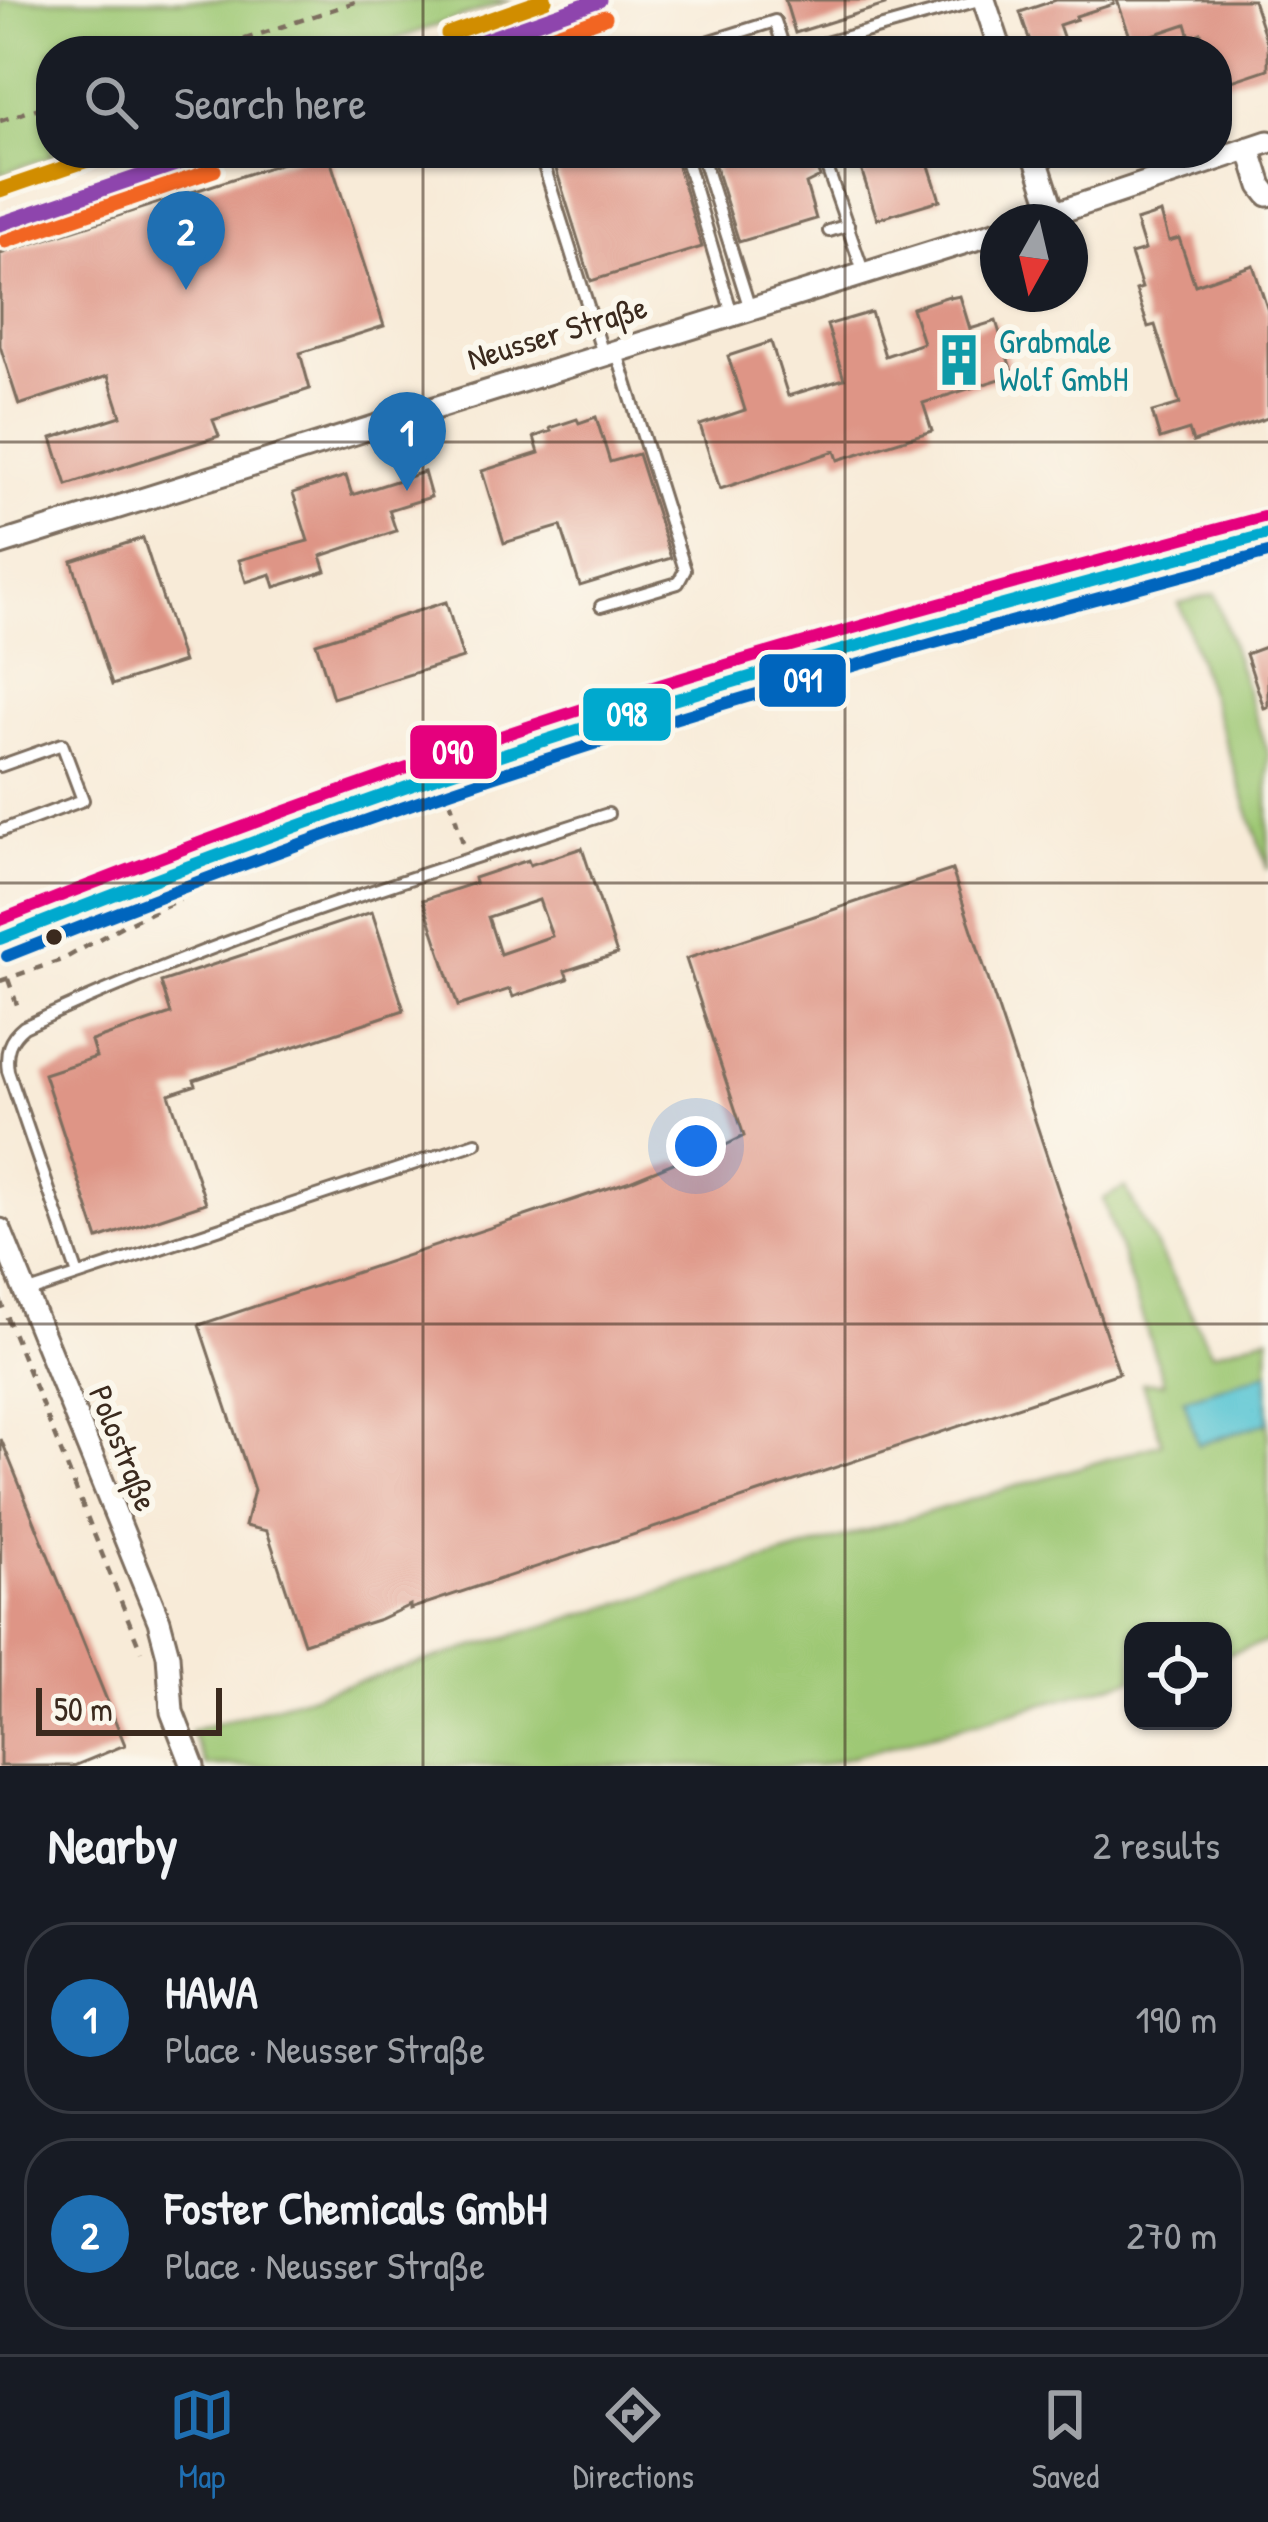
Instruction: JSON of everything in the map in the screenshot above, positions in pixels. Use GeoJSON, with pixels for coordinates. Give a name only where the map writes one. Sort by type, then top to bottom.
{"type":"FeatureCollection","features":[{"type":"Feature","properties":{"kind":"main road"},"geometry":{"type":"LineString","coordinates":[[0,939],[308,822],[572,731],[857,646],[1268,534]]}},
{"type":"Feature","properties":{"kind":"street"},"geometry":{"type":"LineString","coordinates":[[981,0],[995,36]]}},
{"type":"Feature","properties":{"kind":"street"},"geometry":{"type":"LineString","coordinates":[[1259,145],[1261,186],[1268,195]]}},
{"type":"Feature","properties":{"kind":"street"},"geometry":{"type":"LineString","coordinates":[[1039,168],[1051,204]]}},
{"type":"Feature","properties":{"kind":"street"},"geometry":{"type":"LineString","coordinates":[[1084,204],[1191,168]]}},
{"type":"Feature","properties":{"kind":"street","name":"Neusser Straße"},"geometry":{"type":"LineString","coordinates":[[0,544],[980,238]]}},
{"type":"Feature","properties":{"kind":"street","name":"Polostraße"},"geometry":{"type":"LineString","coordinates":[[0,1230],[159,1621],[175,1719],[193,1766]]}},
{"type":"Feature","properties":{"kind":"lane"},"geometry":{"type":"LineString","coordinates":[[851,36],[981,0]]}},
{"type":"Feature","properties":{"kind":"lane"},"geometry":{"type":"LineString","coordinates":[[728,36],[776,21],[780,36]]}},
{"type":"Feature","properties":{"kind":"lane"},"geometry":{"type":"LineString","coordinates":[[545,168],[685,570],[678,583],[601,606]]}},
{"type":"Feature","properties":{"kind":"lane"},"geometry":{"type":"LineString","coordinates":[[689,168],[741,312]]}},
{"type":"Feature","properties":{"kind":"lane"},"geometry":{"type":"LineString","coordinates":[[706,168],[734,259],[741,312]]}},
{"type":"Feature","properties":{"kind":"lane"},"geometry":{"type":"LineString","coordinates":[[827,168],[864,274]]}},
{"type":"Feature","properties":{"kind":"lane"},"geometry":{"type":"LineString","coordinates":[[829,231],[848,225]]}},
{"type":"Feature","properties":{"kind":"lane"},"geometry":{"type":"LineString","coordinates":[[734,259],[749,254]]}},
{"type":"Feature","properties":{"kind":"lane"},"geometry":{"type":"LineString","coordinates":[[0,766],[62,743],[83,800],[0,831]]}},
{"type":"Feature","properties":{"kind":"lane"},"geometry":{"type":"LineString","coordinates":[[78,1275],[8,1071],[7,1050],[24,1027],[165,965],[608,814]]}},
{"type":"Feature","properties":{"kind":"lane"},"geometry":{"type":"LineString","coordinates":[[26,1293],[476,1143]]}},
{"type":"Feature","properties":{"kind":"path"},"geometry":{"type":"LineString","coordinates":[[254,36],[361,0]]}},
{"type":"Feature","properties":{"kind":"path"},"geometry":{"type":"LineString","coordinates":[[0,122],[36,109]]}},
{"type":"Feature","properties":{"kind":"path"},"geometry":{"type":"LineString","coordinates":[[450,800],[468,860]]}},
{"type":"Feature","properties":{"kind":"path"},"geometry":{"type":"LineString","coordinates":[[24,1027],[4,980],[64,959],[185,897]]}},
{"type":"Feature","properties":{"kind":"path"},"geometry":{"type":"LineString","coordinates":[[0,1300],[141,1651]]}},
{"type":"Feature","properties":{"kind":"green space"},"geometry":{"type":"Polygon","coordinates":[[[0,0],[511,0],[405,36],[36,36],[36,162],[0,174],[0,0]]]}},
{"type":"Feature","properties":{"kind":"green space"},"geometry":{"type":"Polygon","coordinates":[[[1215,594],[1268,755],[1268,870],[1179,603],[1215,594]]]}},
{"type":"Feature","properties":{"kind":"green space"},"geometry":{"type":"Polygon","coordinates":[[[1125,1187],[1212,1353],[1268,1336],[1268,1642],[1232,1652],[1232,1622],[1124,1622],[1124,1681],[817,1766],[206,1766],[191,1731],[1162,1443],[1142,1383],[1164,1383],[1103,1199],[1125,1187]]]}},
{"type":"Feature","properties":{"kind":"water"},"geometry":{"type":"Polygon","coordinates":[[[1268,1372],[1268,1422],[1198,1445],[1184,1399],[1268,1372]]]}},
{"type":"Feature","properties":{"kind":"building"},"geometry":{"type":"Polygon","coordinates":[[[785,0],[884,0],[885,5],[795,33],[785,0]]]}},
{"type":"Feature","properties":{"kind":"building"},"geometry":{"type":"Polygon","coordinates":[[[1056,0],[1114,0],[1114,4],[1059,25],[1063,36],[1028,36],[1020,12],[1056,0]]]}},
{"type":"Feature","properties":{"kind":"building"},"geometry":{"type":"Polygon","coordinates":[[[1117,0],[1253,0],[1268,45],[1268,69],[1232,81],[1232,36],[1190,36],[1186,24],[1150,36],[1130,36],[1117,0]]]}},
{"type":"Feature","properties":{"kind":"building"},"geometry":{"type":"Polygon","coordinates":[[[267,168],[333,168],[384,326],[300,353],[310,389],[213,420],[219,436],[67,485],[52,438],[121,416],[108,376],[19,405],[0,346],[0,254],[267,168]]]}},
{"type":"Feature","properties":{"kind":"building"},"geometry":{"type":"Polygon","coordinates":[[[556,168],[678,168],[702,247],[591,281],[556,168]]]}},
{"type":"Feature","properties":{"kind":"building"},"geometry":{"type":"Polygon","coordinates":[[[716,168],[817,168],[820,177],[806,184],[816,219],[739,242],[716,168]]]}},
{"type":"Feature","properties":{"kind":"building"},"geometry":{"type":"Polygon","coordinates":[[[861,168],[930,168],[940,200],[877,219],[861,168]]]}},
{"type":"Feature","properties":{"kind":"building"},"geometry":{"type":"Polygon","coordinates":[[[1161,213],[1169,241],[1179,238],[1195,285],[1253,265],[1268,311],[1268,418],[1193,442],[1189,430],[1160,439],[1152,412],[1180,404],[1155,325],[1148,327],[1131,254],[1145,250],[1136,221],[1161,213]]]}},
{"type":"Feature","properties":{"kind":"building"},"geometry":{"type":"Polygon","coordinates":[[[960,296],[970,329],[996,321],[1013,375],[923,403],[932,431],[838,460],[835,451],[720,489],[700,425],[745,410],[728,356],[771,342],[788,396],[844,379],[827,325],[871,312],[885,356],[923,343],[912,308],[960,296]]]}},
{"type":"Feature","properties":{"kind":"building"},"geometry":{"type":"Polygon","coordinates":[[[596,417],[610,462],[638,454],[671,558],[580,586],[561,526],[504,543],[482,471],[539,453],[534,437],[550,428],[596,417]]]}},
{"type":"Feature","properties":{"kind":"building"},"geometry":{"type":"Polygon","coordinates":[[[424,472],[431,497],[389,510],[396,531],[321,556],[326,571],[275,587],[271,574],[246,582],[239,560],[308,541],[293,493],[346,476],[352,495],[424,472]]]}},
{"type":"Feature","properties":{"kind":"building"},"geometry":{"type":"Polygon","coordinates":[[[143,538],[183,662],[112,685],[72,561],[143,538]]]}},
{"type":"Feature","properties":{"kind":"building"},"geometry":{"type":"Polygon","coordinates":[[[446,602],[463,658],[333,698],[316,643],[446,602]]]}},
{"type":"Feature","properties":{"kind":"building"},"geometry":{"type":"Polygon","coordinates":[[[1268,646],[1268,707],[1264,708],[1246,654],[1268,646]]]}},
{"type":"Feature","properties":{"kind":"building"},"geometry":{"type":"Polygon","coordinates":[[[582,848],[617,954],[565,971],[568,979],[513,997],[510,989],[458,1006],[423,900],[528,860],[530,865],[582,848]],[[539,900],[488,917],[500,954],[552,936],[539,900]]]}},
{"type":"Feature","properties":{"kind":"building"},"geometry":{"type":"Polygon","coordinates":[[[952,870],[1119,1373],[304,1643],[267,1531],[245,1526],[254,1490],[199,1325],[678,1161],[690,1163],[744,1136],[686,959],[952,870]]]}},
{"type":"Feature","properties":{"kind":"building"},"geometry":{"type":"Polygon","coordinates":[[[372,912],[404,1010],[194,1080],[196,1085],[169,1094],[206,1203],[98,1239],[44,1074],[96,1057],[91,1041],[171,1014],[161,982],[372,912]]]}},
{"type":"Feature","properties":{"kind":"building"},"geometry":{"type":"Polygon","coordinates":[[[1,1439],[125,1745],[74,1766],[0,1766],[1,1439]]]}},
{"type":"Feature","properties":{"kind":"transit line"},"geometry":{"type":"LineString","coordinates":[[448,34],[545,0]]}},
{"type":"Feature","properties":{"kind":"transit line"},"geometry":{"type":"LineString","coordinates":[[497,36],[599,0]]}},
{"type":"Feature","properties":{"kind":"transit line"},"geometry":{"type":"LineString","coordinates":[[551,36],[605,17]]}},
{"type":"Feature","properties":{"kind":"transit line"},"geometry":{"type":"LineString","coordinates":[[0,190],[64,168]]}},
{"type":"Feature","properties":{"kind":"transit line"},"geometry":{"type":"LineString","coordinates":[[0,224],[164,168]]}},
{"type":"Feature","properties":{"kind":"transit line"},"geometry":{"type":"LineString","coordinates":[[6,241],[214,170]]}},
{"type":"Feature","properties":{"kind":"transit line","name":"090"},"geometry":{"type":"LineString","coordinates":[[0,920],[280,813],[564,715],[825,636],[1263,517]]}},
{"type":"Feature","properties":{"kind":"transit line","name":"098"},"geometry":{"type":"LineString","coordinates":[[0,939],[284,831],[571,732],[831,653],[1268,534]]}},
{"type":"Feature","properties":{"kind":"transit line","name":"091"},"geometry":{"type":"LineString","coordinates":[[7,956],[291,847],[578,749],[836,671],[1268,553]]}},
{"type":"Feature","properties":{"kind":"place","name":"Foster Chemicals GmbH"},"geometry":{"type":"Point","coordinates":[186,290]}},
{"type":"Feature","properties":{"kind":"place","name":"Grabmale Wolf GmbH"},"geometry":{"type":"Point","coordinates":[959,360]}},
{"type":"Feature","properties":{"kind":"place","name":"HAWA"},"geometry":{"type":"Point","coordinates":[407,491]}}]}
